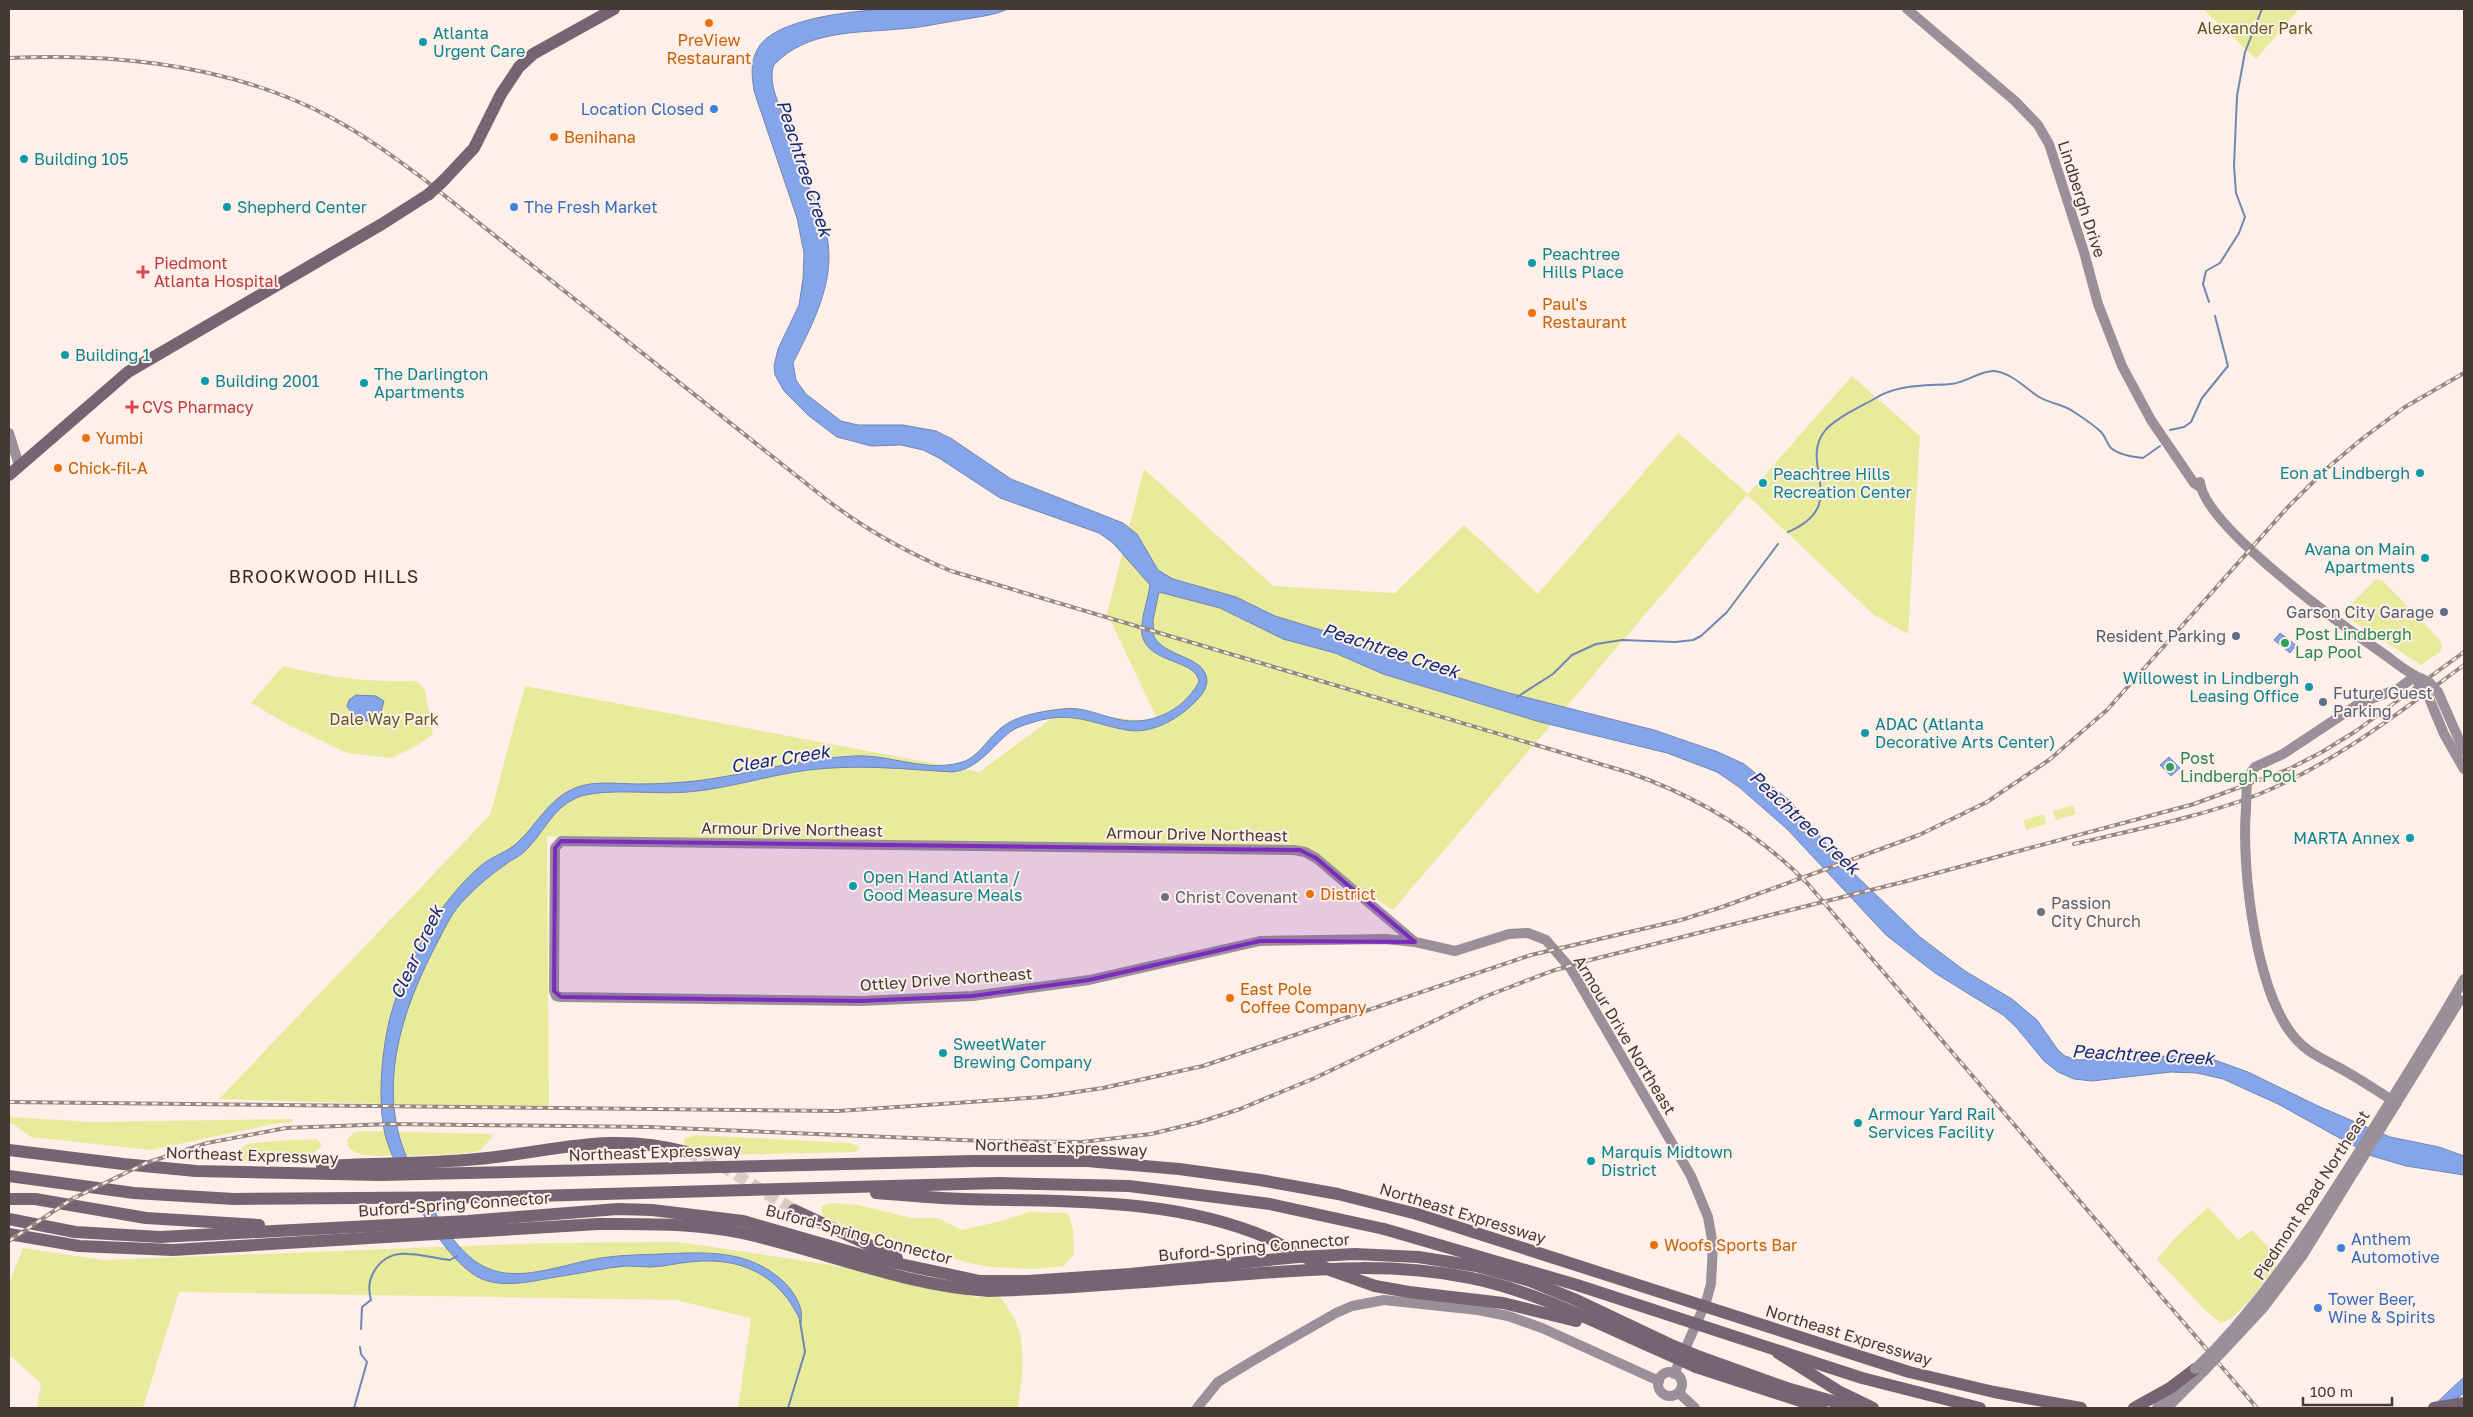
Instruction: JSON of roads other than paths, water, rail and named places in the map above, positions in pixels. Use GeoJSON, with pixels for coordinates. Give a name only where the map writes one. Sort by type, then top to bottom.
{"type":"FeatureCollection","features":[{"type":"Feature","properties":{"kind":"highway"},"geometry":{"type":"LineString","coordinates":[[9,475],[128,372],[418,201],[444,180],[474,148],[501,94],[519,67],[533,54],[614,9]]}},
{"type":"Feature","properties":{"kind":"highway"},"geometry":{"type":"LineString","coordinates":[[445,1167],[505,1156],[609,1142],[648,1144],[687,1152]]}},
{"type":"Feature","properties":{"kind":"highway","name":"Northeast Expressway"},"geometry":{"type":"LineString","coordinates":[[9,1150],[124,1164],[196,1170],[298,1173],[445,1167],[974,1161],[1087,1162],[1179,1169],[1260,1180],[1338,1194],[1417,1214],[1909,1372],[1994,1392],[2081,1408]]}},
{"type":"Feature","properties":{"kind":"highway"},"geometry":{"type":"LineString","coordinates":[[9,1176],[134,1193],[234,1199],[394,1199],[464,1196],[496,1198],[796,1188],[999,1184],[1129,1186],[1214,1195],[1278,1205],[1384,1229],[1576,1285],[1862,1378],[1980,1408]]}},
{"type":"Feature","properties":{"kind":"highway"},"geometry":{"type":"LineString","coordinates":[[796,1188],[961,1199],[1074,1201],[1159,1208],[1204,1216],[1243,1227],[1330,1270],[1375,1286],[1503,1303],[1584,1322],[1591,1320]]}},
{"type":"Feature","properties":{"kind":"highway"},"geometry":{"type":"LineString","coordinates":[[9,1199],[35,1199],[146,1218],[180,1221],[246,1225],[346,1227]]}},
{"type":"Feature","properties":{"kind":"highway","name":"Buford-Spring Connector"},"geometry":{"type":"LineString","coordinates":[[468,1227],[618,1209],[680,1212],[742,1221],[872,1258],[980,1280],[1028,1281],[1130,1274],[1298,1257],[1355,1254],[1418,1257],[1486,1268],[1530,1281],[1574,1299],[1667,1349]]}},
{"type":"Feature","properties":{"kind":"highway"},"geometry":{"type":"LineString","coordinates":[[794,1210],[924,1270]]}},
{"type":"Feature","properties":{"kind":"highway","name":"Buford-Spring Connector"},"geometry":{"type":"LineString","coordinates":[[9,1218],[75,1232],[135,1237],[208,1236],[346,1227],[412,1230]]}},
{"type":"Feature","properties":{"kind":"highway","name":"Buford-Spring Connector"},"geometry":{"type":"LineString","coordinates":[[9,1234],[79,1246],[173,1250],[412,1230],[662,1223],[707,1228],[770,1240],[907,1278],[958,1288],[989,1291],[1311,1270],[1383,1267],[1410,1268],[1473,1279],[1536,1297],[1755,1386],[1822,1408]]}},
{"type":"Feature","properties":{"kind":"highway"},"geometry":{"type":"LineString","coordinates":[[9,1242],[47,1248],[79,1246]]}},
{"type":"Feature","properties":{"kind":"highway"},"geometry":{"type":"LineString","coordinates":[[1298,1257],[1369,1250],[1460,1254],[1502,1262],[1569,1279],[1698,1320],[1768,1347],[1840,1392],[1873,1408]]}},
{"type":"Feature","properties":{"kind":"highway","name":"Buford-Spring Connector"},"geometry":{"type":"LineString","coordinates":[[1698,1362],[1856,1408]]}},
{"type":"Feature","properties":{"kind":"highway"},"geometry":{"type":"LineString","coordinates":[[2134,1408],[2200,1370]]}},
{"type":"Feature","properties":{"kind":"highway"},"geometry":{"type":"LineString","coordinates":[[1755,1386],[1766,1396],[1792,1408]]}},
{"type":"Feature","properties":{"kind":"highway"},"geometry":{"type":"LineString","coordinates":[[2434,1408],[2464,1403]]}},
{"type":"Feature","properties":{"kind":"main road","name":"Lindbergh Drive"},"geometry":{"type":"LineString","coordinates":[[1907,9],[2015,101],[2043,131],[2049,144],[2111,339],[2126,374],[2150,416],[2223,522],[2298,591],[2330,617],[2419,679],[2430,683],[2438,692],[2464,751]]}},
{"type":"Feature","properties":{"kind":"main road"},"geometry":{"type":"LineString","coordinates":[[9,433],[19,466]]}},
{"type":"Feature","properties":{"kind":"main road","name":"Lindbergh Drive"},"geometry":{"type":"LineString","coordinates":[[2419,679],[2444,734],[2464,769]]}},
{"type":"Feature","properties":{"kind":"main road"},"geometry":{"type":"LineString","coordinates":[[2395,1101],[2302,1046],[2285,1022],[2267,979],[2250,914],[2243,841],[2247,778],[2255,767],[2284,754],[2360,704],[2419,679]]}},
{"type":"Feature","properties":{"kind":"main road","name":"Lindbergh Drive"},"geometry":{"type":"LineString","coordinates":[[2456,732],[2464,746]]}},
{"type":"Feature","properties":{"kind":"main road","name":"Armour Drive Northeast"},"geometry":{"type":"LineString","coordinates":[[594,998],[561,998],[555,994],[556,848],[561,841],[1300,850],[1316,858],[1416,942],[1455,951],[1509,934],[1528,933],[1546,940],[1571,969],[1704,1202],[1711,1230],[1714,1258],[1711,1284],[1698,1320],[1674,1374]]}},
{"type":"Feature","properties":{"kind":"main road","name":"Ottley Drive Northeast"},"geometry":{"type":"LineString","coordinates":[[594,998],[861,1001],[973,996],[1089,980],[1260,941],[1385,940],[1416,942]]}},
{"type":"Feature","properties":{"kind":"main road","name":"Piedmont Road Northeast"},"geometry":{"type":"LineString","coordinates":[[2395,1101],[2464,979]]}},
{"type":"Feature","properties":{"kind":"main road","name":"Piedmont Road Northeast"},"geometry":{"type":"LineString","coordinates":[[2167,1408],[2220,1348],[2264,1307],[2298,1262],[2348,1176],[2395,1101],[2436,1042],[2464,993]]}},
{"type":"Feature","properties":{"kind":"main road"},"geometry":{"type":"LineString","coordinates":[[2436,1042],[2452,1028],[2464,1005]]}},
{"type":"Feature","properties":{"kind":"main road"},"geometry":{"type":"LineString","coordinates":[[1197,1408],[1207,1394],[1230,1374],[1336,1313],[1352,1306],[1384,1300],[1478,1310],[1508,1316],[1542,1328],[1659,1380]]}},
{"type":"Feature","properties":{"kind":"main road","name":"Piedmont Road Northeast"},"geometry":{"type":"LineString","coordinates":[[2157,1408],[2200,1370]]}},
{"type":"Feature","properties":{"kind":"main road"},"geometry":{"type":"LineString","coordinates":[[1664,1374],[1674,1374],[1682,1383],[1679,1393],[1674,1396],[1665,1394],[1659,1387],[1659,1380],[1664,1374]]}},
{"type":"Feature","properties":{"kind":"main road"},"geometry":{"type":"LineString","coordinates":[[1679,1393],[1695,1408]]}},
{"type":"Feature","properties":{"kind":"water"},"geometry":{"type":"Polygon","coordinates":[[[886,9],[1008,9],[984,16],[922,27],[833,35],[801,45],[774,65],[772,79],[775,94],[798,161],[823,221],[829,256],[826,284],[822,298],[793,363],[796,380],[806,394],[841,421],[858,425],[903,425],[936,431],[952,439],[1011,479],[1123,523],[1137,534],[1158,570],[1173,579],[1236,597],[1275,616],[1334,634],[1393,658],[1509,693],[1654,730],[1718,752],[1744,764],[1789,800],[1845,865],[1920,937],[1965,971],[2012,999],[2037,1020],[2058,1050],[2065,1056],[2078,1060],[2191,1055],[2209,1058],[2248,1072],[2318,1106],[2390,1137],[2439,1147],[2464,1156],[2464,1175],[2406,1166],[2372,1156],[2278,1104],[2223,1079],[2197,1073],[2171,1072],[2092,1081],[2074,1079],[2058,1072],[2044,1061],[2016,1027],[2003,1015],[1935,973],[1886,935],[1787,829],[1739,787],[1717,772],[1667,753],[1540,722],[1383,674],[1335,653],[1283,639],[1220,608],[1159,592],[1153,620],[1154,637],[1166,648],[1201,667],[1207,680],[1204,691],[1197,700],[1165,724],[1136,731],[1074,718],[1064,717],[1041,720],[1013,730],[984,757],[970,767],[952,772],[880,768],[827,768],[794,772],[702,790],[674,793],[614,792],[587,795],[576,798],[561,808],[520,856],[480,884],[461,903],[449,921],[422,973],[402,1029],[396,1057],[393,1086],[395,1114],[401,1143],[427,1197],[453,1239],[475,1261],[487,1268],[512,1274],[538,1272],[599,1258],[625,1256],[710,1253],[742,1258],[771,1271],[784,1282],[795,1295],[800,1305],[802,1316],[801,1322],[782,1292],[770,1281],[757,1272],[726,1262],[709,1261],[655,1267],[626,1266],[511,1284],[491,1282],[471,1272],[449,1251],[429,1224],[407,1186],[389,1147],[381,1106],[385,1042],[397,994],[415,952],[439,913],[467,878],[487,861],[517,843],[557,799],[575,788],[590,784],[653,784],[695,781],[834,757],[867,756],[933,765],[959,763],[966,761],[977,753],[1001,728],[1014,720],[1030,714],[1069,708],[1117,719],[1141,721],[1175,709],[1199,682],[1196,675],[1190,669],[1162,657],[1146,644],[1142,635],[1142,629],[1150,585],[1113,543],[1099,533],[1000,498],[939,458],[923,450],[901,445],[871,446],[837,437],[809,416],[784,391],[775,375],[774,366],[778,349],[799,305],[804,253],[797,218],[754,91],[753,60],[757,50],[766,39],[779,30],[796,23],[836,14],[886,9]]]}},
{"type":"Feature","properties":{"kind":"water","name":"Post Lindbergh Lap Pool"},"geometry":{"type":"Polygon","coordinates":[[[2280,633],[2296,645],[2290,653],[2274,640],[2280,633]]]}},
{"type":"Feature","properties":{"kind":"water"},"geometry":{"type":"Polygon","coordinates":[[[356,695],[376,696],[384,701],[378,723],[360,718],[350,710],[347,706],[349,700],[356,695]]]}},
{"type":"Feature","properties":{"kind":"water","name":"Post Lindbergh Pool"},"geometry":{"type":"Polygon","coordinates":[[[2169,757],[2180,768],[2171,776],[2160,765],[2169,757]]]}},
{"type":"Feature","properties":{"kind":"water"},"geometry":{"type":"Polygon","coordinates":[[[2464,1377],[2464,1393],[2445,1408],[2431,1408],[2464,1377]]]}},
{"type":"Feature","properties":{"kind":"waterway"},"geometry":{"type":"LineString","coordinates":[[2209,302],[2203,284],[2206,271],[2220,263],[2239,233],[2245,217],[2236,193],[2234,166],[2237,96],[2245,52],[2262,9]]}},
{"type":"Feature","properties":{"kind":"waterway"},"geometry":{"type":"LineString","coordinates":[[2170,430],[2184,427],[2191,422],[2202,398],[2228,366],[2215,316]]}},
{"type":"Feature","properties":{"kind":"waterway"},"geometry":{"type":"LineString","coordinates":[[1788,532],[1807,521],[1817,510],[1820,497],[1818,445],[1824,432],[1833,423],[1854,410],[1883,394],[1902,388],[1951,384],[1984,372],[2001,372],[2039,397],[2067,408],[2082,417],[2101,432],[2110,446],[2118,452],[2143,458],[2160,446]]}},
{"type":"Feature","properties":{"kind":"waterway"},"geometry":{"type":"LineString","coordinates":[[1517,697],[1553,674],[1572,655],[1596,644],[1622,640],[1675,642],[1693,640],[1701,636],[1727,612],[1778,544]]}},
{"type":"Feature","properties":{"kind":"waterway"},"geometry":{"type":"LineString","coordinates":[[361,1329],[362,1307],[371,1300],[370,1282],[377,1267],[383,1261],[398,1254],[413,1254],[450,1260],[457,1256]]}},
{"type":"Feature","properties":{"kind":"waterway"},"geometry":{"type":"LineString","coordinates":[[788,1408],[805,1352],[800,1321]]}},
{"type":"Feature","properties":{"kind":"waterway"},"geometry":{"type":"LineString","coordinates":[[354,1408],[367,1362],[361,1354],[360,1347]]}},
{"type":"Feature","properties":{"kind":"tunnel"},"geometry":{"type":"LineString","coordinates":[[687,1152],[727,1169],[794,1210]]}},
{"type":"Feature","properties":{"kind":"railway"},"geometry":{"type":"LineString","coordinates":[[9,58],[91,58],[174,66],[254,85],[293,99],[343,124],[425,180],[827,500],[887,540],[934,564],[951,571],[1627,772],[1677,792],[1724,817],[1768,848],[1808,884],[2257,1408]]}},
{"type":"Feature","properties":{"kind":"railway"},"geometry":{"type":"LineString","coordinates":[[9,1102],[838,1111],[1042,1097],[1103,1088],[1203,1066],[1531,955],[1681,920],[1722,907],[1919,835],[1987,802],[2049,760],[2107,710],[2287,508],[2325,470],[2363,438],[2405,407],[2464,373]]}},
{"type":"Feature","properties":{"kind":"railway"},"geometry":{"type":"LineString","coordinates":[[9,1241],[72,1199],[146,1163],[207,1143],[286,1128],[390,1124],[649,1127],[985,1141],[1082,1142],[1151,1134],[1200,1122],[1240,1109],[1315,1078],[1484,997],[1552,971],[1907,881],[2194,804],[2289,769],[2322,752],[2356,731],[2464,652]]}},
{"type":"Feature","properties":{"kind":"railway"},"geometry":{"type":"LineString","coordinates":[[2074,844],[2213,810],[2257,795],[2339,753],[2390,719],[2464,665]]}},
{"type":"Feature","properties":{"kind":"place","name":"PreView Restaurant"},"geometry":{"type":"Point","coordinates":[709,23]}},
{"type":"Feature","properties":{"kind":"place","name":"Atlanta Urgent Care"},"geometry":{"type":"Point","coordinates":[423,42]}},
{"type":"Feature","properties":{"kind":"place","name":"Location Closed"},"geometry":{"type":"Point","coordinates":[714,109]}},
{"type":"Feature","properties":{"kind":"place","name":"Benihana"},"geometry":{"type":"Point","coordinates":[554,137]}},
{"type":"Feature","properties":{"kind":"place","name":"Building 105"},"geometry":{"type":"Point","coordinates":[24,159]}},
{"type":"Feature","properties":{"kind":"place","name":"Shepherd Center"},"geometry":{"type":"Point","coordinates":[227,207]}},
{"type":"Feature","properties":{"kind":"place","name":"The Fresh Market"},"geometry":{"type":"Point","coordinates":[514,207]}},
{"type":"Feature","properties":{"kind":"place","name":"Peachtree Hills Place"},"geometry":{"type":"Point","coordinates":[1532,263]}},
{"type":"Feature","properties":{"kind":"place","name":"Piedmont Atlanta Hospital"},"geometry":{"type":"Point","coordinates":[143,272]}},
{"type":"Feature","properties":{"kind":"place","name":"Paul's Restaurant"},"geometry":{"type":"Point","coordinates":[1532,313]}},
{"type":"Feature","properties":{"kind":"place","name":"Building 1"},"geometry":{"type":"Point","coordinates":[65,355]}},
{"type":"Feature","properties":{"kind":"place","name":"Building 2001"},"geometry":{"type":"Point","coordinates":[205,381]}},
{"type":"Feature","properties":{"kind":"place","name":"The Darlington Apartments"},"geometry":{"type":"Point","coordinates":[364,383]}},
{"type":"Feature","properties":{"kind":"place","name":"CVS Pharmacy"},"geometry":{"type":"Point","coordinates":[132,407]}},
{"type":"Feature","properties":{"kind":"place","name":"Yumbi"},"geometry":{"type":"Point","coordinates":[86,438]}},
{"type":"Feature","properties":{"kind":"place","name":"Chick-fil-A"},"geometry":{"type":"Point","coordinates":[58,468]}},
{"type":"Feature","properties":{"kind":"place","name":"Eon at Lindbergh"},"geometry":{"type":"Point","coordinates":[2420,473]}},
{"type":"Feature","properties":{"kind":"place","name":"Peachtree Hills Recreation Center"},"geometry":{"type":"Point","coordinates":[1763,483]}},
{"type":"Feature","properties":{"kind":"place","name":"Avana on Main Apartments"},"geometry":{"type":"Point","coordinates":[2425,558]}},
{"type":"Feature","properties":{"kind":"place","name":"Garson City Garage"},"geometry":{"type":"Point","coordinates":[2444,612]}},
{"type":"Feature","properties":{"kind":"place","name":"Resident Parking"},"geometry":{"type":"Point","coordinates":[2236,636]}},
{"type":"Feature","properties":{"kind":"place","name":"Post Lindbergh Lap Pool"},"geometry":{"type":"Point","coordinates":[2285,643]}},
{"type":"Feature","properties":{"kind":"place","name":"Willowest in Lindbergh Leasing Office"},"geometry":{"type":"Point","coordinates":[2309,687]}},
{"type":"Feature","properties":{"kind":"place","name":"Future Guest Parking"},"geometry":{"type":"Point","coordinates":[2323,702]}},
{"type":"Feature","properties":{"kind":"place","name":"ADAC (Atlanta Decorative Arts Center)"},"geometry":{"type":"Point","coordinates":[1865,733]}},
{"type":"Feature","properties":{"kind":"place","name":"Post Lindbergh Pool"},"geometry":{"type":"Point","coordinates":[2170,767]}},
{"type":"Feature","properties":{"kind":"place","name":"MARTA Annex"},"geometry":{"type":"Point","coordinates":[2410,838]}},
{"type":"Feature","properties":{"kind":"place","name":"Open Hand Atlanta / Good Measure Meals"},"geometry":{"type":"Point","coordinates":[853,886]}},
{"type":"Feature","properties":{"kind":"place","name":"District"},"geometry":{"type":"Point","coordinates":[1310,894]}},
{"type":"Feature","properties":{"kind":"place","name":"Christ Covenant"},"geometry":{"type":"Point","coordinates":[1165,897]}},
{"type":"Feature","properties":{"kind":"place","name":"Passion City Church"},"geometry":{"type":"Point","coordinates":[2041,912]}},
{"type":"Feature","properties":{"kind":"place","name":"East Pole Coffee Company"},"geometry":{"type":"Point","coordinates":[1230,998]}},
{"type":"Feature","properties":{"kind":"place","name":"SweetWater Brewing Company"},"geometry":{"type":"Point","coordinates":[943,1053]}},
{"type":"Feature","properties":{"kind":"place","name":"Armour Yard Rail Services Facility"},"geometry":{"type":"Point","coordinates":[1858,1123]}},
{"type":"Feature","properties":{"kind":"place","name":"Marquis Midtown District"},"geometry":{"type":"Point","coordinates":[1591,1161]}},
{"type":"Feature","properties":{"kind":"place","name":"Woofs Sports Bar"},"geometry":{"type":"Point","coordinates":[1654,1245]}},
{"type":"Feature","properties":{"kind":"place","name":"Anthem Automotive"},"geometry":{"type":"Point","coordinates":[2341,1248]}},
{"type":"Feature","properties":{"kind":"place","name":"Tower Beer, Wine & Spirits"},"geometry":{"type":"Point","coordinates":[2318,1308]}},
{"type":"Feature","properties":{"kind":"district","name":"BROOKWOOD HILLS"},"geometry":{"type":"Point","coordinates":[324,576]}},
{"type":"Feature","properties":{"kind":"park label","name":"Alexander Park"},"geometry":{"type":"Point","coordinates":[2255,28]}},
{"type":"Feature","properties":{"kind":"park label","name":"Dale Way Park"},"geometry":{"type":"Point","coordinates":[384,719]}},
{"type":"Feature","properties":{"kind":"water label","name":"Peachtree Creek"},"geometry":{"type":"Point","coordinates":[805,168]}},
{"type":"Feature","properties":{"kind":"water label","name":"Peachtree Creek"},"geometry":{"type":"Point","coordinates":[1391,650]}},
{"type":"Feature","properties":{"kind":"water label","name":"Clear Creek"},"geometry":{"type":"Point","coordinates":[780,758]}},
{"type":"Feature","properties":{"kind":"water label","name":"Peachtree Creek"},"geometry":{"type":"Point","coordinates":[1805,822]}},
{"type":"Feature","properties":{"kind":"water label","name":"Clear Creek"},"geometry":{"type":"Point","coordinates":[416,952]}},
{"type":"Feature","properties":{"kind":"water label","name":"Peachtree Creek"},"geometry":{"type":"Point","coordinates":[2143,1054]}}]}
